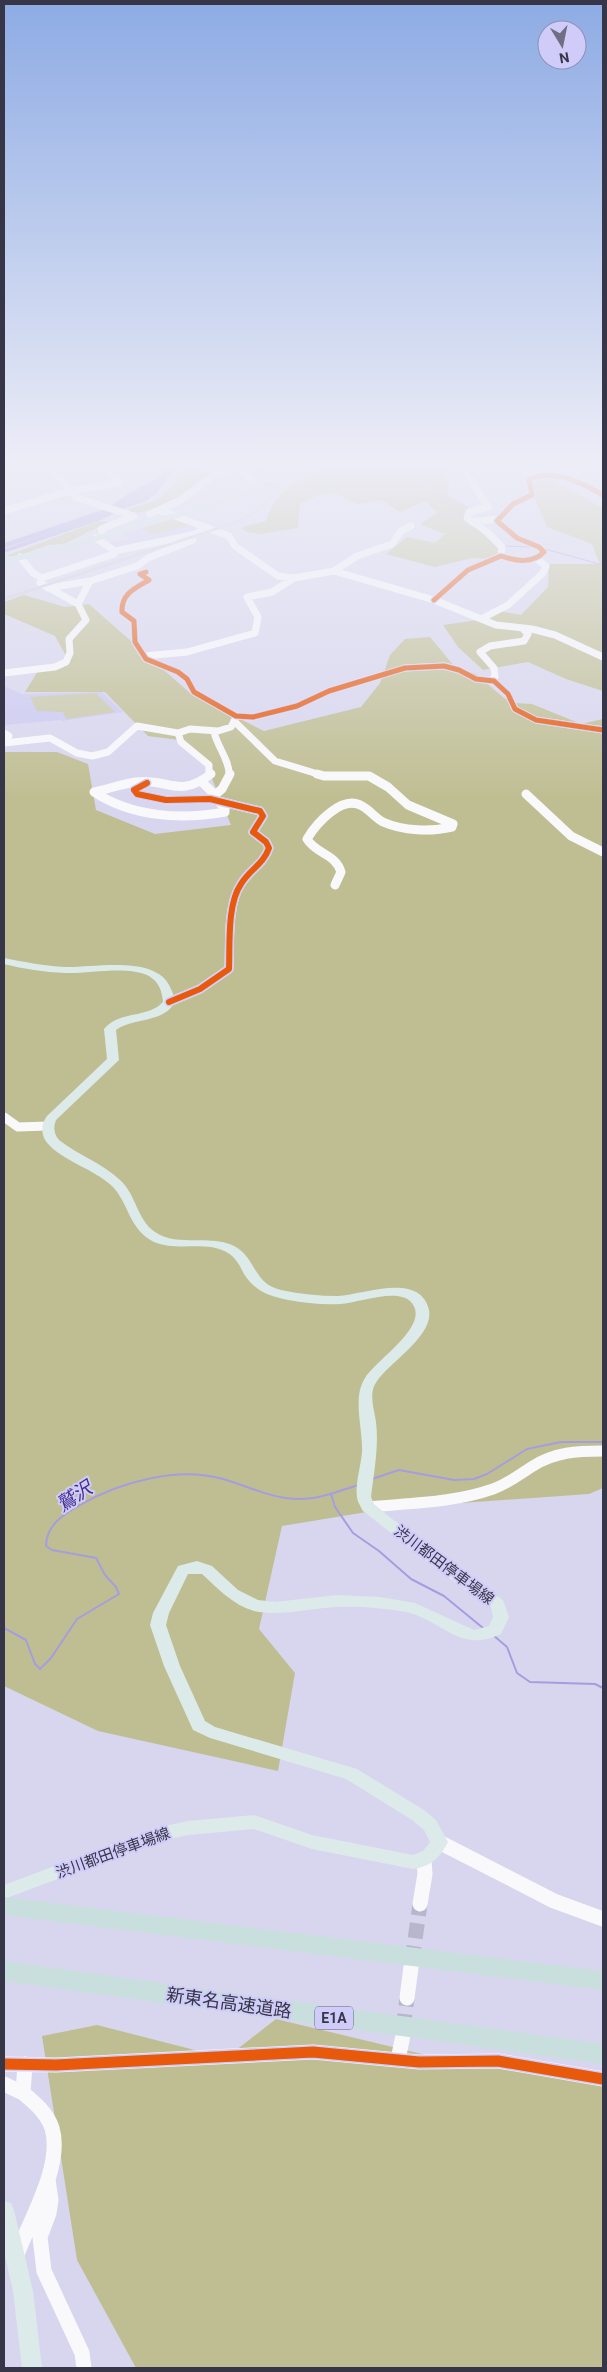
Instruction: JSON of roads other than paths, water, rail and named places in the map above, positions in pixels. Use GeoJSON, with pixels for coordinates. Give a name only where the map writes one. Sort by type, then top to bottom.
{"type":"FeatureCollection","features":[{"type":"Feature","properties":{"kind":"highway"},"geometry":{"type":"LineString","coordinates":[[4,1906],[603,1980]]}},
{"type":"Feature","properties":{"kind":"highway","name":"新東名高速道路"},"geometry":{"type":"LineString","coordinates":[[4,1971],[65,1981],[603,2054]]}},
{"type":"Feature","properties":{"kind":"main road"},"geometry":{"type":"LineString","coordinates":[[4,961],[48,968],[127,969],[147,972],[159,978],[167,990],[169,1002],[164,1010],[156,1014],[127,1018],[116,1022],[110,1029],[109,1035],[114,1053],[113,1060],[51,1119],[48,1126],[50,1137],[59,1146],[115,1182],[125,1195],[136,1222],[152,1235],[178,1244],[214,1245],[231,1250],[244,1260],[249,1274],[258,1284],[272,1292],[324,1300],[348,1300],[390,1291],[406,1293],[416,1299],[422,1311],[421,1322],[410,1339],[375,1373],[366,1388],[365,1400],[369,1425],[364,1497],[368,1507]]}},
{"type":"Feature","properties":{"kind":"main road","name":"渋川都田停車場線"},"geometry":{"type":"LineString","coordinates":[[368,1507],[448,1569],[498,1604],[501,1617],[495,1630],[484,1636],[474,1636],[410,1608],[380,1603],[338,1601],[275,1608],[255,1605],[233,1594],[207,1570],[197,1567],[183,1570],[161,1613],[158,1625],[172,1666],[199,1725],[210,1732],[351,1774],[418,1815],[430,1825],[439,1842]]}},
{"type":"Feature","properties":{"kind":"main road","name":"渋川都田停車場線"},"geometry":{"type":"LineString","coordinates":[[4,1892],[156,1835],[188,1828],[254,1822],[312,1842],[413,1862],[424,1861]]}},
{"type":"Feature","properties":{"kind":"main road"},"geometry":{"type":"LineString","coordinates":[[424,1861],[435,1851],[439,1842]]}},
{"type":"Feature","properties":{"kind":"main road"},"geometry":{"type":"LineString","coordinates":[[4,2210],[23,2291],[32,2368]]}},
{"type":"Feature","properties":{"kind":"street"},"geometry":{"type":"LineString","coordinates":[[4,673],[55,666],[66,662],[70,653],[69,639],[85,623],[85,618],[78,604],[48,588],[40,582],[42,578]]}},
{"type":"Feature","properties":{"kind":"street"},"geometry":{"type":"LineString","coordinates":[[48,588],[100,578]]}},
{"type":"Feature","properties":{"kind":"street"},"geometry":{"type":"LineString","coordinates":[[146,578],[149,580],[128,592],[121,606],[122,612],[134,621],[135,642],[144,656],[150,661],[178,672],[188,679],[194,692],[235,718],[254,742],[266,750],[275,761],[324,776],[369,776],[388,787],[408,805],[453,824],[452,828],[444,829],[395,825],[383,823],[355,803],[334,808],[325,820],[311,830],[306,839],[309,844],[338,863],[341,872],[334,885]]}},
{"type":"Feature","properties":{"kind":"street"},"geometry":{"type":"LineString","coordinates":[[144,656],[187,652],[255,633],[258,618],[247,597],[272,592],[294,578]]}},
{"type":"Feature","properties":{"kind":"street"},"geometry":{"type":"LineString","coordinates":[[357,578],[434,600],[502,627],[524,630],[532,629],[555,635],[603,657]]}},
{"type":"Feature","properties":{"kind":"street"},"geometry":{"type":"LineString","coordinates":[[434,600],[459,578]]}},
{"type":"Feature","properties":{"kind":"street"},"geometry":{"type":"LineString","coordinates":[[481,619],[508,605],[537,578]]}},
{"type":"Feature","properties":{"kind":"street"},"geometry":{"type":"LineString","coordinates":[[78,604],[81,595],[90,581]]}},
{"type":"Feature","properties":{"kind":"street"},"geometry":{"type":"LineString","coordinates":[[491,680],[495,677],[494,668],[480,652],[490,646],[524,640],[528,634],[524,630]]}},
{"type":"Feature","properties":{"kind":"street"},"geometry":{"type":"LineString","coordinates":[[235,718],[259,716],[297,706],[340,686],[405,668],[444,666],[459,670],[480,680],[491,680],[508,694],[515,708],[536,720],[603,730]]}},
{"type":"Feature","properties":{"kind":"street"},"geometry":{"type":"LineString","coordinates":[[4,743],[49,738],[59,742],[75,754],[94,756],[110,751],[132,728],[138,726],[178,733],[182,730],[194,728],[214,732],[226,731],[231,727],[235,718]]}},
{"type":"Feature","properties":{"kind":"street"},"geometry":{"type":"LineString","coordinates":[[214,732],[215,739],[230,772],[230,779],[214,798]]}},
{"type":"Feature","properties":{"kind":"street"},"geometry":{"type":"LineString","coordinates":[[178,733],[181,742],[209,765],[211,774],[201,781],[186,787],[129,783],[94,792],[136,811],[167,815],[225,812],[225,808],[214,798],[201,781]]}},
{"type":"Feature","properties":{"kind":"street"},"geometry":{"type":"LineString","coordinates":[[4,734],[9,735],[4,738]]}},
{"type":"Feature","properties":{"kind":"street"},"geometry":{"type":"LineString","coordinates":[[147,783],[138,786],[134,790],[137,794],[166,800],[214,798],[250,808],[263,814],[253,832],[268,844],[268,856],[239,886],[231,917],[229,969],[200,989],[169,1002]]}},
{"type":"Feature","properties":{"kind":"street"},"geometry":{"type":"LineString","coordinates":[[526,794],[554,823],[580,841],[603,852]]}},
{"type":"Feature","properties":{"kind":"street"},"geometry":{"type":"LineString","coordinates":[[4,1117],[18,1127],[48,1126]]}},
{"type":"Feature","properties":{"kind":"street"},"geometry":{"type":"LineString","coordinates":[[368,1507],[480,1493],[508,1483],[539,1462],[554,1455],[575,1451],[603,1450]]}},
{"type":"Feature","properties":{"kind":"street"},"geometry":{"type":"LineString","coordinates":[[439,1842],[554,1901],[603,1919]]}},
{"type":"Feature","properties":{"kind":"street"},"geometry":{"type":"LineString","coordinates":[[420,1904],[425,1874],[424,1861]]}},
{"type":"Feature","properties":{"kind":"street"},"geometry":{"type":"LineString","coordinates":[[407,1998],[411,1967]]}},
{"type":"Feature","properties":{"kind":"street"},"geometry":{"type":"LineString","coordinates":[[398,2060],[402,2035]]}},
{"type":"Feature","properties":{"kind":"street"},"geometry":{"type":"LineString","coordinates":[[4,2064],[191,2060],[313,2052],[398,2060],[498,2062],[603,2079]]}},
{"type":"Feature","properties":{"kind":"street"},"geometry":{"type":"LineString","coordinates":[[23,2093],[26,2064]]}},
{"type":"Feature","properties":{"kind":"street"},"geometry":{"type":"LineString","coordinates":[[4,2084],[23,2093],[43,2110],[50,2120],[53,2134],[54,2160],[48,2180],[25,2229],[16,2258]]}},
{"type":"Feature","properties":{"kind":"street"},"geometry":{"type":"LineString","coordinates":[[48,2180],[51,2200],[49,2213],[40,2237],[44,2271],[82,2354],[84,2368]]}},
{"type":"Feature","properties":{"kind":"waterway"},"geometry":{"type":"LineString","coordinates":[[372,1479],[399,1470],[454,1480],[474,1479],[487,1474],[527,1449],[561,1442],[603,1442]]}},
{"type":"Feature","properties":{"kind":"waterway","name":"鷲沢"},"geometry":{"type":"LineString","coordinates":[[4,1628],[26,1640],[35,1664],[40,1669],[51,1658],[77,1619],[119,1594],[116,1587],[105,1575],[96,1558],[52,1550],[46,1546],[49,1532],[62,1516],[113,1489],[150,1478],[187,1474],[206,1475],[270,1495],[299,1499],[314,1498],[358,1485]]}},
{"type":"Feature","properties":{"kind":"waterway"},"geometry":{"type":"LineString","coordinates":[[331,1494],[335,1507],[353,1533],[379,1551],[411,1579],[444,1596],[483,1628]]}},
{"type":"Feature","properties":{"kind":"waterway"},"geometry":{"type":"LineString","coordinates":[[493,1635],[507,1647],[517,1673],[530,1682],[595,1684],[603,1688]]}},
{"type":"Feature","properties":{"kind":"tunnel"},"geometry":{"type":"LineString","coordinates":[[412,1961],[420,1904]]}},
{"type":"Feature","properties":{"kind":"tunnel"},"geometry":{"type":"LineString","coordinates":[[403,2029],[407,1998]]}},
{"type":"Feature","properties":{"kind":"railway"},"geometry":{"type":"LineString","coordinates":[[4,599],[68,578]]}}]}
